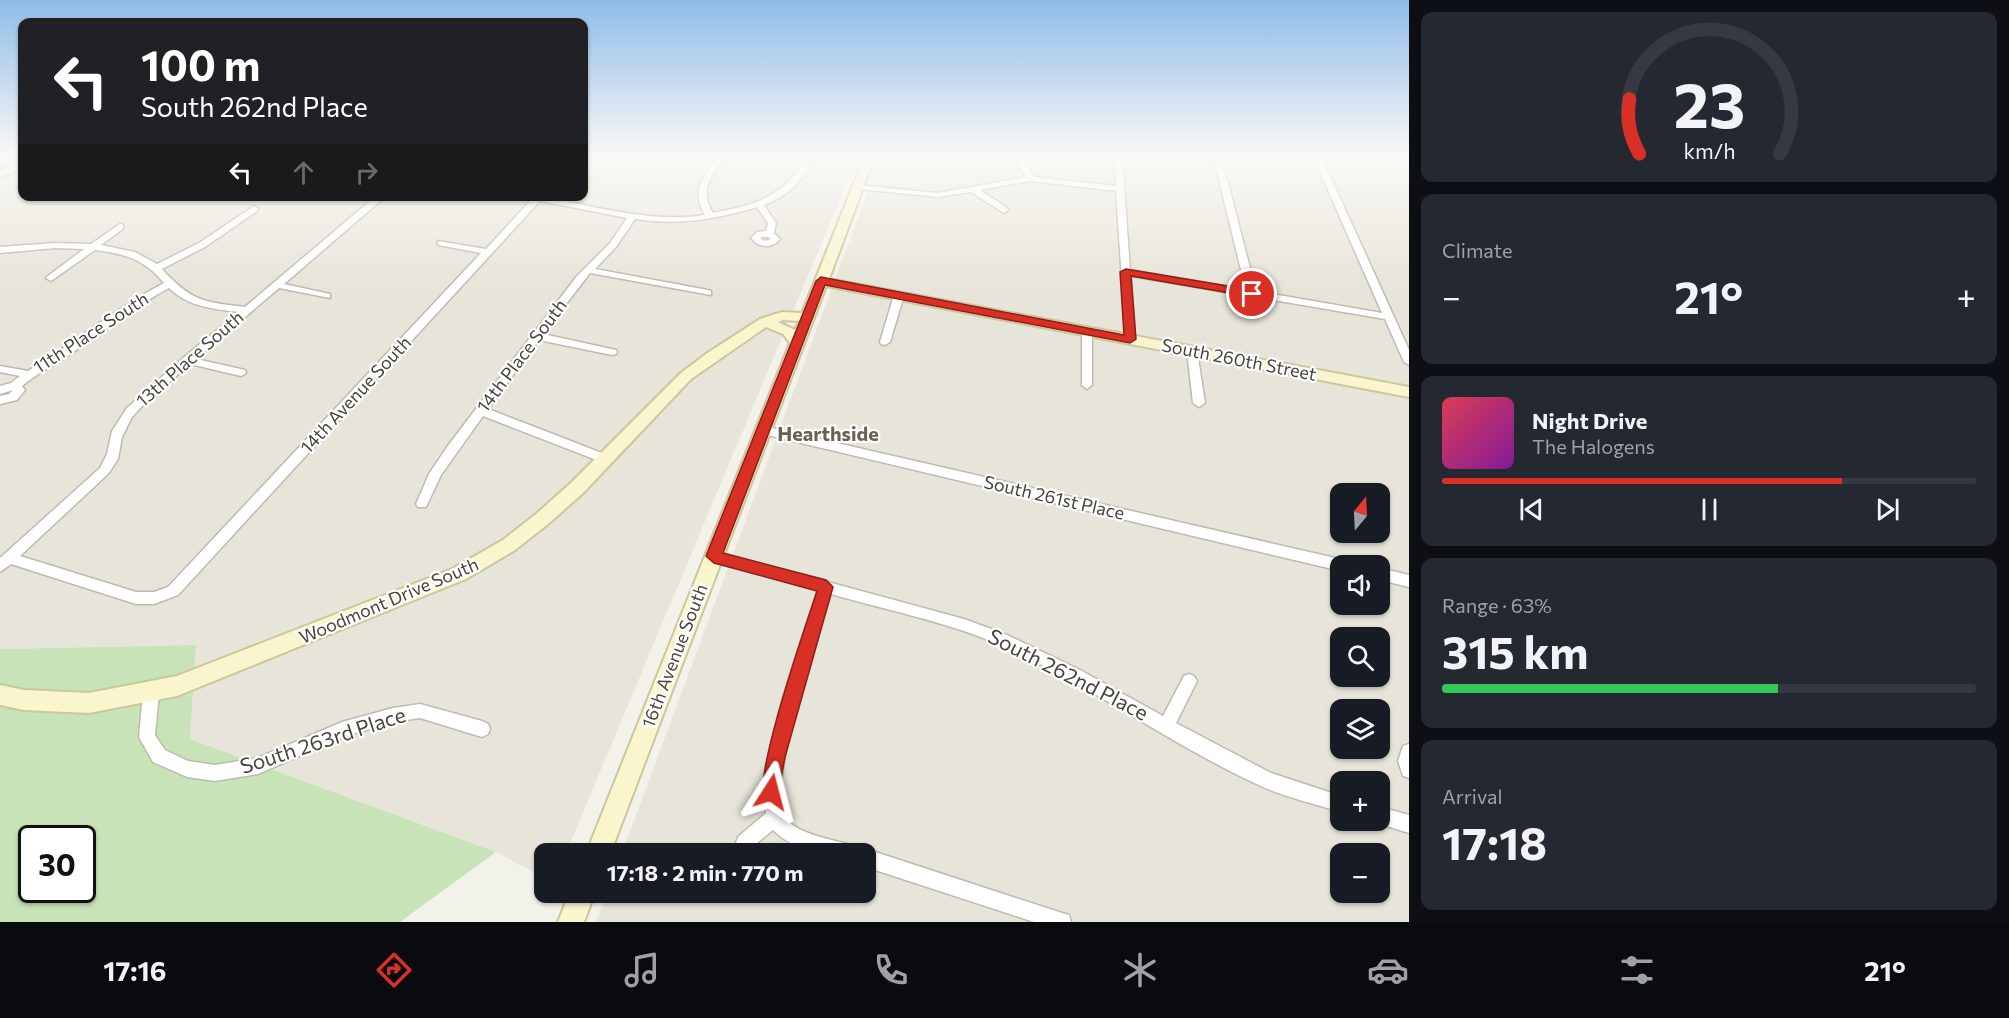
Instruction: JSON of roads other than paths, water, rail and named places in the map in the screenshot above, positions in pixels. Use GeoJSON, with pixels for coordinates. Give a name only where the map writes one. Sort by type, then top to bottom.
{"type":"FeatureCollection","features":[{"type":"Feature","properties":{"kind":"main road","name":"16th Avenue South"},"geometry":{"type":"LineString","coordinates":[[602,843],[853,199]]}},
{"type":"Feature","properties":{"kind":"main road","name":"South 260th Street"},"geometry":{"type":"LineString","coordinates":[[821,281],[1409,392]]}},
{"type":"Feature","properties":{"kind":"main road","name":"Woodmont Drive South"},"geometry":{"type":"LineString","coordinates":[[0,695],[61,703],[89,703],[151,693],[214,673],[459,574],[509,545],[542,519],[577,488],[603,458],[686,376],[765,322],[782,316],[807,317]]}},
{"type":"Feature","properties":{"kind":"main road"},"geometry":{"type":"LineString","coordinates":[[765,322],[788,331],[797,342]]}},
{"type":"Feature","properties":{"kind":"main road"},"geometry":{"type":"LineString","coordinates":[[571,922],[579,903]]}},
{"type":"Feature","properties":{"kind":"street"},"geometry":{"type":"LineString","coordinates":[[701,199],[711,217]]}},
{"type":"Feature","properties":{"kind":"street"},"geometry":{"type":"LineString","coordinates":[[555,201],[634,215],[679,220],[711,217],[769,199]]}},
{"type":"Feature","properties":{"kind":"street"},"geometry":{"type":"LineString","coordinates":[[988,199],[1004,210]]}},
{"type":"Feature","properties":{"kind":"street"},"geometry":{"type":"LineString","coordinates":[[1121,199],[1130,339]]}},
{"type":"Feature","properties":{"kind":"street"},"geometry":{"type":"LineString","coordinates":[[1228,199],[1252,294]]}},
{"type":"Feature","properties":{"kind":"street"},"geometry":{"type":"LineString","coordinates":[[1336,199],[1409,362]]}},
{"type":"Feature","properties":{"kind":"street","name":"13th Place South"},"geometry":{"type":"LineString","coordinates":[[4,562],[104,471],[115,452],[117,434],[128,414],[187,360],[376,201]]}},
{"type":"Feature","properties":{"kind":"street","name":"14th Avenue South"},"geometry":{"type":"LineString","coordinates":[[4,562],[136,598],[154,598],[173,591],[488,252],[529,201]]}},
{"type":"Feature","properties":{"kind":"street"},"geometry":{"type":"LineString","coordinates":[[759,204],[772,223],[770,234]]}},
{"type":"Feature","properties":{"kind":"street","name":"11th Place South"},"geometry":{"type":"LineString","coordinates":[[157,268],[210,240],[254,209]]}},
{"type":"Feature","properties":{"kind":"street","name":"14th Place South"},"geometry":{"type":"LineString","coordinates":[[422,504],[435,474],[481,411],[588,270],[613,245],[634,215]]}},
{"type":"Feature","properties":{"kind":"street"},"geometry":{"type":"LineString","coordinates":[[51,278],[120,227]]}},
{"type":"Feature","properties":{"kind":"street"},"geometry":{"type":"LineString","coordinates":[[441,243],[488,252]]}},
{"type":"Feature","properties":{"kind":"street"},"geometry":{"type":"LineString","coordinates":[[0,250],[54,246],[128,253],[157,268],[179,293],[195,301],[247,310]]}},
{"type":"Feature","properties":{"kind":"street"},"geometry":{"type":"LineString","coordinates":[[588,270],[708,293]]}},
{"type":"Feature","properties":{"kind":"street"},"geometry":{"type":"LineString","coordinates":[[1126,272],[1389,317]]}},
{"type":"Feature","properties":{"kind":"street","name":"11th Place South"},"geometry":{"type":"LineString","coordinates":[[0,390],[15,386],[28,374],[53,361],[142,298],[170,284]]}},
{"type":"Feature","properties":{"kind":"street"},"geometry":{"type":"LineString","coordinates":[[276,285],[327,296]]}},
{"type":"Feature","properties":{"kind":"street"},"geometry":{"type":"LineString","coordinates":[[885,342],[899,295]]}},
{"type":"Feature","properties":{"kind":"street"},"geometry":{"type":"LineString","coordinates":[[1087,331],[1087,385]]}},
{"type":"Feature","properties":{"kind":"street"},"geometry":{"type":"LineString","coordinates":[[537,336],[612,352]]}},
{"type":"Feature","properties":{"kind":"street"},"geometry":{"type":"LineString","coordinates":[[1192,351],[1199,403]]}},
{"type":"Feature","properties":{"kind":"street"},"geometry":{"type":"LineString","coordinates":[[187,360],[241,372]]}},
{"type":"Feature","properties":{"kind":"street"},"geometry":{"type":"LineString","coordinates":[[0,369],[28,374]]}},
{"type":"Feature","properties":{"kind":"street","name":"11th Place South"},"geometry":{"type":"LineString","coordinates":[[0,400],[17,395],[20,388],[15,386]]}},
{"type":"Feature","properties":{"kind":"street"},"geometry":{"type":"LineString","coordinates":[[481,411],[603,458]]}},
{"type":"Feature","properties":{"kind":"street","name":"South 261st Place"},"geometry":{"type":"LineString","coordinates":[[763,430],[1330,563]]}},
{"type":"Feature","properties":{"kind":"street","name":"South 262nd Place"},"geometry":{"type":"LineString","coordinates":[[714,556],[964,625],[1005,640],[1269,781],[1330,800]]}},
{"type":"Feature","properties":{"kind":"street"},"geometry":{"type":"LineString","coordinates":[[1390,576],[1409,581]]}},
{"type":"Feature","properties":{"kind":"street"},"geometry":{"type":"LineString","coordinates":[[819,843],[798,836],[774,818],[771,792],[776,757],[826,587]]}},
{"type":"Feature","properties":{"kind":"street"},"geometry":{"type":"LineString","coordinates":[[1166,726],[1189,681]]}},
{"type":"Feature","properties":{"kind":"street","name":"South 263rd Place"},"geometry":{"type":"LineString","coordinates":[[151,693],[147,737],[159,756],[187,769],[214,773],[258,766],[342,730],[402,713],[420,711],[482,729]]}},
{"type":"Feature","properties":{"kind":"street"},"geometry":{"type":"LineString","coordinates":[[1409,752],[1406,761],[1409,770]]}},
{"type":"Feature","properties":{"kind":"street"},"geometry":{"type":"LineString","coordinates":[[745,842],[774,818]]}},
{"type":"Feature","properties":{"kind":"street"},"geometry":{"type":"LineString","coordinates":[[1390,819],[1409,824]]}},
{"type":"Feature","properties":{"kind":"street"},"geometry":{"type":"LineString","coordinates":[[876,861],[1062,922]]}},
{"type":"Feature","properties":{"kind":"district","name":"Hearthside"},"geometry":{"type":"Point","coordinates":[828,434]}}]}
